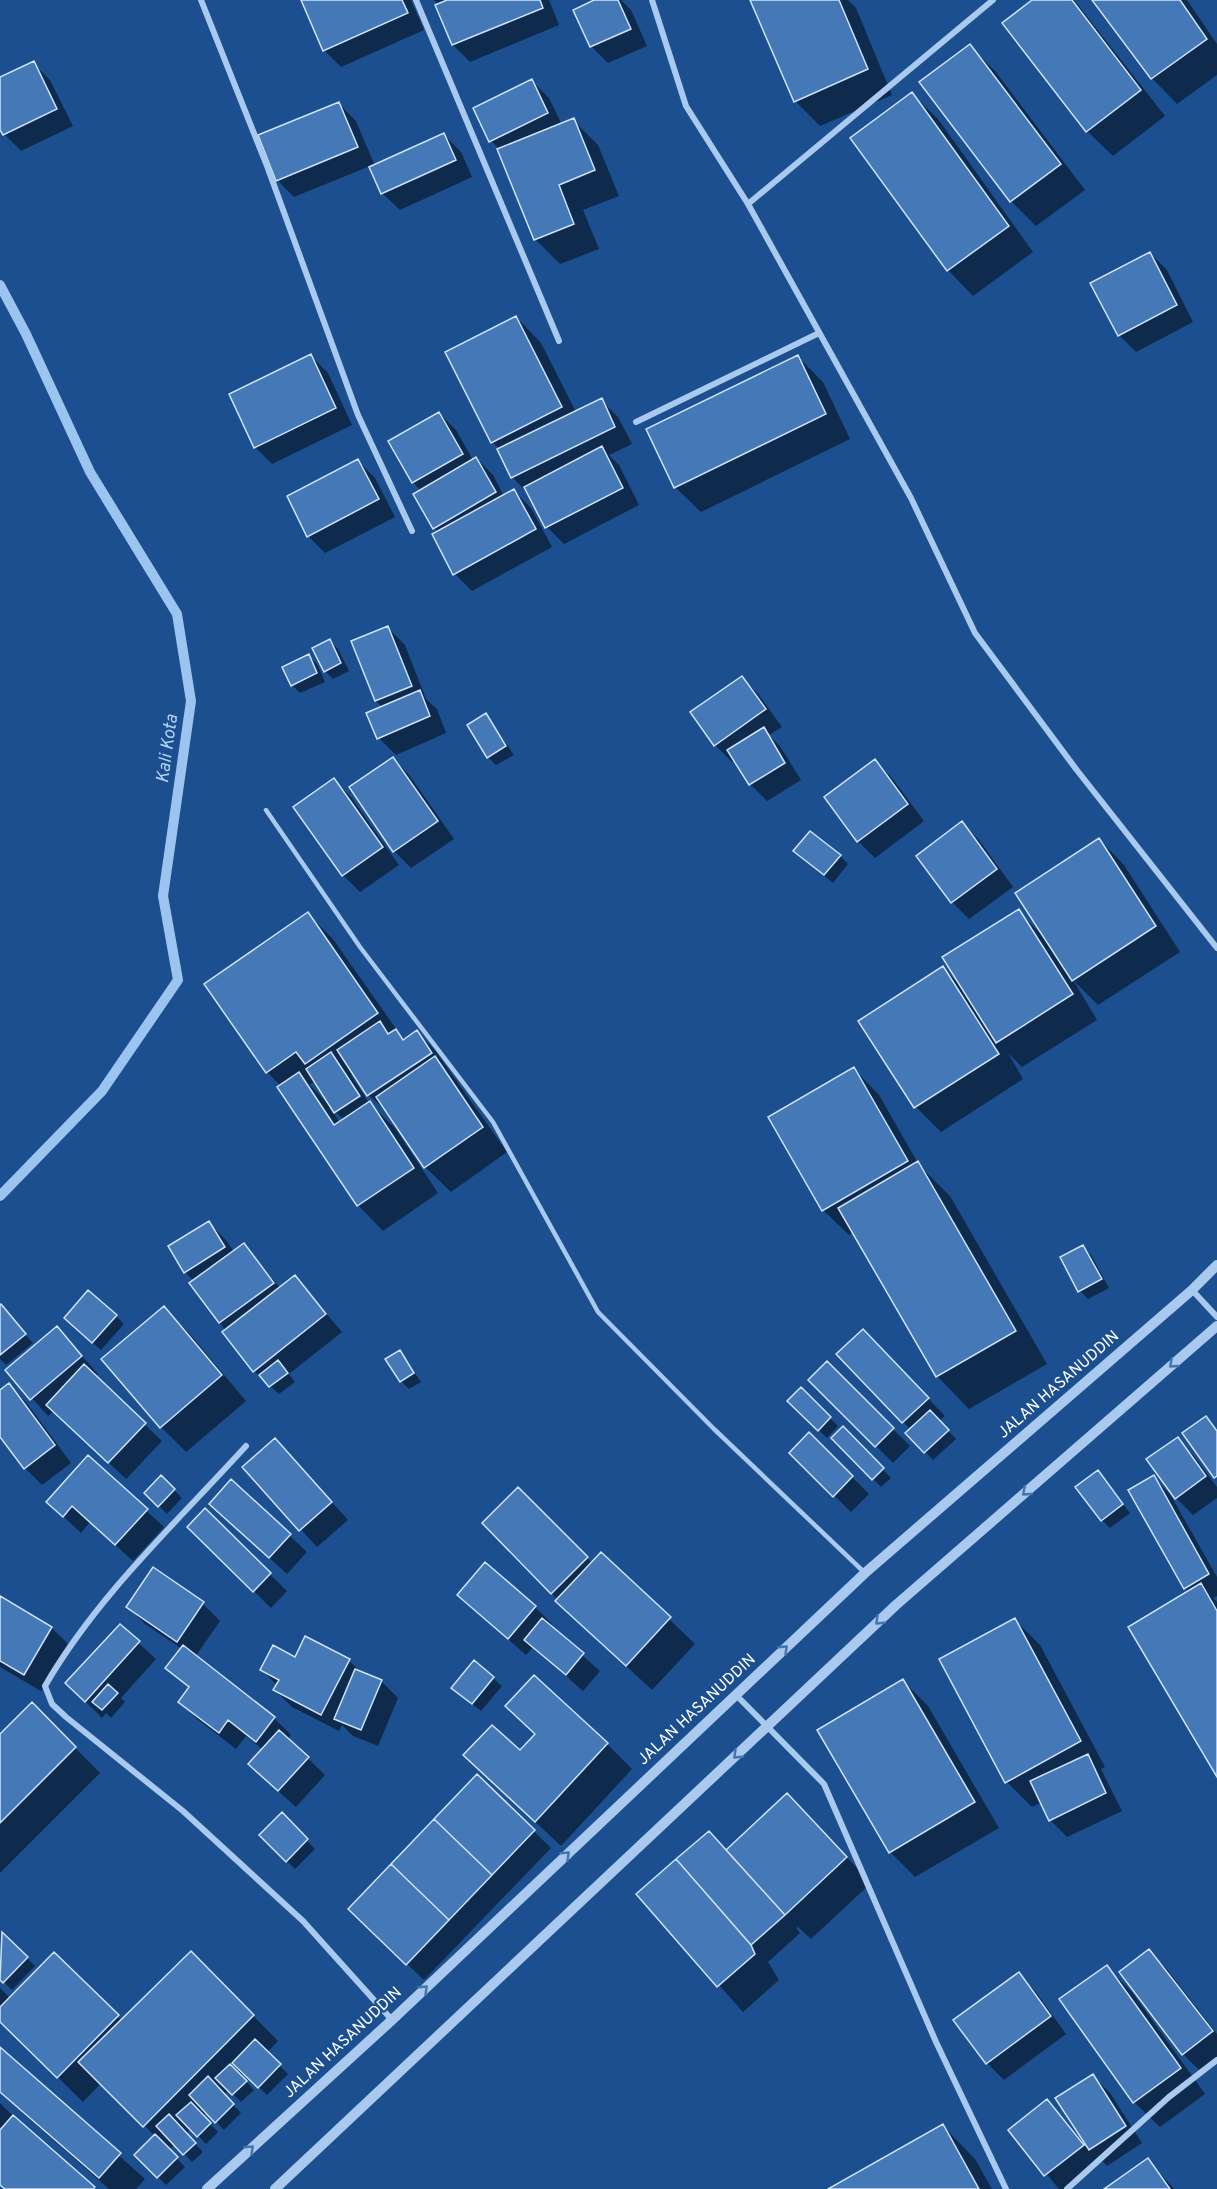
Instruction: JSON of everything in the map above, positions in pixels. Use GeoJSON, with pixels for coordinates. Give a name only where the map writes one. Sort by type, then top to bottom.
{"type":"FeatureCollection","features":[{"type":"Feature","properties":{"kind":"street"},"geometry":{"type":"LineString","coordinates":[[201,0],[267,165],[358,415],[412,531]]}},
{"type":"Feature","properties":{"kind":"street"},"geometry":{"type":"LineString","coordinates":[[416,0],[559,341]]}},
{"type":"Feature","properties":{"kind":"street"},"geometry":{"type":"LineString","coordinates":[[652,0],[686,106],[748,204],[910,498],[975,633],[1076,769],[1217,948]]}},
{"type":"Feature","properties":{"kind":"street"},"geometry":{"type":"LineString","coordinates":[[748,204],[993,0]]}},
{"type":"Feature","properties":{"kind":"street"},"geometry":{"type":"LineString","coordinates":[[636,422],[819,333]]}},
{"type":"Feature","properties":{"kind":"street","name":"JALAN HASANUDDIN"},"geometry":{"type":"LineString","coordinates":[[207,2189],[392,2020],[865,1573],[1192,1290],[1217,1265]]}},
{"type":"Feature","properties":{"kind":"street"},"geometry":{"type":"LineString","coordinates":[[1192,1290],[1217,1317]]}},
{"type":"Feature","properties":{"kind":"street"},"geometry":{"type":"LineString","coordinates":[[275,2189],[896,1605],[1217,1326]]}},
{"type":"Feature","properties":{"kind":"street"},"geometry":{"type":"LineString","coordinates":[[246,1446],[108,1597],[62,1657],[45,1686],[52,1704],[66,1717],[183,1811],[303,1921],[392,2020]]}},
{"type":"Feature","properties":{"kind":"street"},"geometry":{"type":"LineString","coordinates":[[735,1695],[824,1784],[936,2042],[1006,2189]]}},
{"type":"Feature","properties":{"kind":"street"},"geometry":{"type":"LineString","coordinates":[[1067,2189],[1169,2097],[1217,2060]]}},
{"type":"Feature","properties":{"kind":"lane"},"geometry":{"type":"LineString","coordinates":[[266,810],[360,947],[493,1122],[598,1312],[714,1429],[865,1573]]}},
{"type":"Feature","properties":{"kind":"building"},"geometry":{"type":"Polygon","coordinates":[[[301,0],[402,0],[408,13],[323,51],[301,0]]]}},
{"type":"Feature","properties":{"kind":"building"},"geometry":{"type":"Polygon","coordinates":[[[447,0],[540,0],[543,8],[452,45],[435,5],[447,0]]]}},
{"type":"Feature","properties":{"kind":"building"},"geometry":{"type":"Polygon","coordinates":[[[594,0],[618,0],[631,29],[590,47],[573,10],[594,0]]]}},
{"type":"Feature","properties":{"kind":"building"},"geometry":{"type":"Polygon","coordinates":[[[750,0],[839,0],[868,69],[794,102],[750,0]]]}},
{"type":"Feature","properties":{"kind":"building"},"geometry":{"type":"Polygon","coordinates":[[[1032,0],[1072,0],[1141,90],[1086,132],[1002,23],[1032,0]]]}},
{"type":"Feature","properties":{"kind":"building"},"geometry":{"type":"Polygon","coordinates":[[[1092,0],[1180,0],[1207,39],[1151,79],[1092,0]]]}},
{"type":"Feature","properties":{"kind":"building"},"geometry":{"type":"Polygon","coordinates":[[[970,44],[1061,164],[1010,202],[919,82],[970,44]]]}},
{"type":"Feature","properties":{"kind":"building"},"geometry":{"type":"Polygon","coordinates":[[[34,61],[57,109],[3,135],[0,130],[0,77],[34,61]]]}},
{"type":"Feature","properties":{"kind":"building"},"geometry":{"type":"Polygon","coordinates":[[[532,79],[548,113],[489,142],[473,108],[532,79]]]}},
{"type":"Feature","properties":{"kind":"building"},"geometry":{"type":"Polygon","coordinates":[[[912,92],[1009,226],[947,271],[850,138],[912,92]]]}},
{"type":"Feature","properties":{"kind":"building"},"geometry":{"type":"Polygon","coordinates":[[[339,102],[358,147],[276,181],[258,135],[339,102]]]}},
{"type":"Feature","properties":{"kind":"building"},"geometry":{"type":"Polygon","coordinates":[[[574,118],[595,170],[559,185],[574,224],[534,240],[497,149],[574,118]]]}},
{"type":"Feature","properties":{"kind":"building"},"geometry":{"type":"Polygon","coordinates":[[[444,133],[456,160],[381,194],[369,167],[444,133]]]}},
{"type":"Feature","properties":{"kind":"building"},"geometry":{"type":"Polygon","coordinates":[[[1150,252],[1177,305],[1118,336],[1090,283],[1150,252]]]}},
{"type":"Feature","properties":{"kind":"building"},"geometry":{"type":"Polygon","coordinates":[[[516,316],[562,407],[491,443],[445,352],[516,316]]]}},
{"type":"Feature","properties":{"kind":"building"},"geometry":{"type":"Polygon","coordinates":[[[311,354],[336,408],[254,448],[229,394],[311,354]]]}},
{"type":"Feature","properties":{"kind":"building"},"geometry":{"type":"Polygon","coordinates":[[[798,355],[826,414],[674,488],[646,429],[798,355]]]}},
{"type":"Feature","properties":{"kind":"building"},"geometry":{"type":"Polygon","coordinates":[[[602,398],[615,427],[511,478],[497,449],[602,398]]]}},
{"type":"Feature","properties":{"kind":"building"},"geometry":{"type":"Polygon","coordinates":[[[439,412],[463,454],[412,483],[388,441],[439,412]]]}},
{"type":"Feature","properties":{"kind":"building"},"geometry":{"type":"Polygon","coordinates":[[[602,446],[623,488],[545,528],[524,487],[602,446]]]}},
{"type":"Feature","properties":{"kind":"building"},"geometry":{"type":"Polygon","coordinates":[[[476,457],[496,492],[433,529],[413,494],[476,457]]]}},
{"type":"Feature","properties":{"kind":"building"},"geometry":{"type":"Polygon","coordinates":[[[358,459],[379,499],[307,537],[287,496],[358,459]]]}},
{"type":"Feature","properties":{"kind":"building"},"geometry":{"type":"Polygon","coordinates":[[[514,489],[536,529],[453,575],[432,534],[514,489]]]}},
{"type":"Feature","properties":{"kind":"building"},"geometry":{"type":"Polygon","coordinates":[[[388,626],[412,686],[375,701],[351,641],[388,626]]]}},
{"type":"Feature","properties":{"kind":"building"},"geometry":{"type":"Polygon","coordinates":[[[330,639],[341,663],[324,672],[312,648],[330,639]]]}},
{"type":"Feature","properties":{"kind":"building"},"geometry":{"type":"Polygon","coordinates":[[[309,654],[317,673],[291,686],[282,667],[309,654]]]}},
{"type":"Feature","properties":{"kind":"building"},"geometry":{"type":"Polygon","coordinates":[[[742,676],[766,709],[714,746],[690,712],[742,676]]]}},
{"type":"Feature","properties":{"kind":"building"},"geometry":{"type":"Polygon","coordinates":[[[420,690],[430,716],[377,739],[366,713],[420,690]]]}},
{"type":"Feature","properties":{"kind":"building"},"geometry":{"type":"Polygon","coordinates":[[[486,713],[506,746],[487,758],[467,725],[486,713]]]}},
{"type":"Feature","properties":{"kind":"building"},"geometry":{"type":"Polygon","coordinates":[[[764,727],[785,763],[749,785],[727,750],[764,727]]]}},
{"type":"Feature","properties":{"kind":"building"},"geometry":{"type":"Polygon","coordinates":[[[393,757],[438,821],[393,852],[349,787],[393,757]]]}},
{"type":"Feature","properties":{"kind":"building"},"geometry":{"type":"Polygon","coordinates":[[[875,759],[908,804],[857,842],[824,797],[875,759]]]}},
{"type":"Feature","properties":{"kind":"building"},"geometry":{"type":"Polygon","coordinates":[[[334,778],[383,847],[342,876],[293,807],[334,778]]]}},
{"type":"Feature","properties":{"kind":"building"},"geometry":{"type":"Polygon","coordinates":[[[962,821],[997,869],[951,903],[916,856],[962,821]]]}},
{"type":"Feature","properties":{"kind":"building"},"geometry":{"type":"Polygon","coordinates":[[[810,831],[841,855],[824,875],[793,851],[810,831]]]}},
{"type":"Feature","properties":{"kind":"building"},"geometry":{"type":"Polygon","coordinates":[[[1099,838],[1156,926],[1072,981],[1015,893],[1099,838]]]}},
{"type":"Feature","properties":{"kind":"building"},"geometry":{"type":"Polygon","coordinates":[[[1019,909],[1073,994],[996,1043],[942,957],[1019,909]]]}},
{"type":"Feature","properties":{"kind":"building"},"geometry":{"type":"Polygon","coordinates":[[[308,912],[378,1013],[305,1064],[296,1052],[266,1073],[204,984],[308,912]]]}},
{"type":"Feature","properties":{"kind":"building"},"geometry":{"type":"Polygon","coordinates":[[[943,966],[999,1054],[914,1108],[858,1021],[943,966]]]}},
{"type":"Feature","properties":{"kind":"building"},"geometry":{"type":"Polygon","coordinates":[[[380,1021],[388,1034],[396,1029],[403,1040],[417,1030],[432,1053],[367,1096],[337,1050],[380,1021]]]}},
{"type":"Feature","properties":{"kind":"building"},"geometry":{"type":"Polygon","coordinates":[[[331,1052],[360,1096],[334,1113],[306,1069],[331,1052]]]}},
{"type":"Feature","properties":{"kind":"building"},"geometry":{"type":"Polygon","coordinates":[[[435,1056],[483,1127],[424,1168],[376,1097],[435,1056]]]}},
{"type":"Feature","properties":{"kind":"building"},"geometry":{"type":"Polygon","coordinates":[[[854,1067],[908,1161],[822,1211],[768,1117],[854,1067]]]}},
{"type":"Feature","properties":{"kind":"building"},"geometry":{"type":"Polygon","coordinates":[[[299,1072],[334,1125],[370,1101],[414,1168],[357,1206],[277,1087],[299,1072]]]}},
{"type":"Feature","properties":{"kind":"building"},"geometry":{"type":"Polygon","coordinates":[[[918,1161],[1016,1331],[936,1377],[838,1208],[918,1161]]]}},
{"type":"Feature","properties":{"kind":"building"},"geometry":{"type":"Polygon","coordinates":[[[209,1221],[225,1247],[184,1273],[168,1246],[209,1221]]]}},
{"type":"Feature","properties":{"kind":"building"},"geometry":{"type":"Polygon","coordinates":[[[244,1243],[274,1283],[219,1323],[189,1283],[244,1243]]]}},
{"type":"Feature","properties":{"kind":"building"},"geometry":{"type":"Polygon","coordinates":[[[1083,1245],[1102,1279],[1078,1292],[1060,1257],[1083,1245]]]}},
{"type":"Feature","properties":{"kind":"building"},"geometry":{"type":"Polygon","coordinates":[[[295,1275],[326,1314],[253,1372],[222,1332],[295,1275]]]}},
{"type":"Feature","properties":{"kind":"building"},"geometry":{"type":"Polygon","coordinates":[[[88,1290],[117,1315],[92,1343],[64,1318],[88,1290]]]}},
{"type":"Feature","properties":{"kind":"building"},"geometry":{"type":"Polygon","coordinates":[[[0,1305],[26,1334],[0,1355],[0,1305]]]}},
{"type":"Feature","properties":{"kind":"building"},"geometry":{"type":"Polygon","coordinates":[[[164,1306],[222,1375],[160,1428],[101,1359],[164,1306]]]}},
{"type":"Feature","properties":{"kind":"building"},"geometry":{"type":"Polygon","coordinates":[[[57,1326],[82,1356],[30,1400],[5,1370],[57,1326]]]}},
{"type":"Feature","properties":{"kind":"building"},"geometry":{"type":"Polygon","coordinates":[[[863,1329],[929,1398],[902,1423],[836,1354],[863,1329]]]}},
{"type":"Feature","properties":{"kind":"building"},"geometry":{"type":"Polygon","coordinates":[[[400,1350],[414,1373],[400,1382],[385,1359],[400,1350]]]}},
{"type":"Feature","properties":{"kind":"building"},"geometry":{"type":"Polygon","coordinates":[[[278,1360],[288,1373],[269,1387],[259,1375],[278,1360]]]}},
{"type":"Feature","properties":{"kind":"building"},"geometry":{"type":"Polygon","coordinates":[[[827,1361],[894,1428],[875,1447],[808,1380],[827,1361]]]}},
{"type":"Feature","properties":{"kind":"building"},"geometry":{"type":"Polygon","coordinates":[[[84,1364],[146,1423],[108,1463],[46,1405],[84,1364]]]}},
{"type":"Feature","properties":{"kind":"building"},"geometry":{"type":"Polygon","coordinates":[[[9,1383],[55,1445],[24,1469],[0,1437],[0,1390],[9,1383]]]}},
{"type":"Feature","properties":{"kind":"building"},"geometry":{"type":"Polygon","coordinates":[[[801,1387],[831,1417],[818,1431],[787,1401],[801,1387]]]}},
{"type":"Feature","properties":{"kind":"building"},"geometry":{"type":"Polygon","coordinates":[[[930,1410],[949,1430],[924,1453],[905,1433],[930,1410]]]}},
{"type":"Feature","properties":{"kind":"building"},"geometry":{"type":"Polygon","coordinates":[[[1206,1416],[1217,1431],[1217,1476],[1214,1478],[1182,1433],[1206,1416]]]}},
{"type":"Feature","properties":{"kind":"building"},"geometry":{"type":"Polygon","coordinates":[[[843,1426],[884,1468],[872,1480],[831,1438],[843,1426]]]}},
{"type":"Feature","properties":{"kind":"building"},"geometry":{"type":"Polygon","coordinates":[[[809,1432],[853,1476],[833,1497],[789,1453],[809,1432]]]}},
{"type":"Feature","properties":{"kind":"building"},"geometry":{"type":"Polygon","coordinates":[[[1178,1437],[1206,1476],[1175,1499],[1146,1459],[1178,1437]]]}},
{"type":"Feature","properties":{"kind":"building"},"geometry":{"type":"Polygon","coordinates":[[[275,1438],[332,1502],[299,1531],[242,1467],[275,1438]]]}},
{"type":"Feature","properties":{"kind":"building"},"geometry":{"type":"Polygon","coordinates":[[[88,1455],[148,1509],[115,1545],[72,1506],[63,1517],[46,1502],[88,1455]]]}},
{"type":"Feature","properties":{"kind":"building"},"geometry":{"type":"Polygon","coordinates":[[[1098,1470],[1123,1504],[1101,1521],[1075,1487],[1098,1470]]]}},
{"type":"Feature","properties":{"kind":"building"},"geometry":{"type":"Polygon","coordinates":[[[161,1475],[175,1489],[158,1507],[144,1493],[161,1475]]]}},
{"type":"Feature","properties":{"kind":"building"},"geometry":{"type":"Polygon","coordinates":[[[1154,1475],[1209,1574],[1184,1589],[1128,1490],[1154,1475]]]}},
{"type":"Feature","properties":{"kind":"building"},"geometry":{"type":"Polygon","coordinates":[[[231,1479],[291,1534],[269,1558],[209,1504],[231,1479]]]}},
{"type":"Feature","properties":{"kind":"building"},"geometry":{"type":"Polygon","coordinates":[[[518,1487],[588,1557],[551,1594],[482,1523],[518,1487]]]}},
{"type":"Feature","properties":{"kind":"building"},"geometry":{"type":"Polygon","coordinates":[[[205,1508],[271,1573],[253,1592],[187,1527],[205,1508]]]}},
{"type":"Feature","properties":{"kind":"building"},"geometry":{"type":"Polygon","coordinates":[[[601,1552],[671,1617],[626,1666],[555,1601],[601,1552]]]}},
{"type":"Feature","properties":{"kind":"building"},"geometry":{"type":"Polygon","coordinates":[[[485,1562],[536,1606],[508,1639],[457,1595],[485,1562]]]}},
{"type":"Feature","properties":{"kind":"building"},"geometry":{"type":"Polygon","coordinates":[[[153,1567],[204,1602],[177,1642],[126,1607],[153,1567]]]}},
{"type":"Feature","properties":{"kind":"building"},"geometry":{"type":"Polygon","coordinates":[[[1201,1583],[1217,1611],[1217,1777],[1128,1627],[1201,1583]]]}},
{"type":"Feature","properties":{"kind":"building"},"geometry":{"type":"Polygon","coordinates":[[[0,1596],[52,1627],[24,1675],[0,1661],[0,1596]]]}},
{"type":"Feature","properties":{"kind":"building"},"geometry":{"type":"Polygon","coordinates":[[[542,1618],[584,1653],[566,1675],[524,1640],[542,1618]]]}},
{"type":"Feature","properties":{"kind":"building"},"geometry":{"type":"Polygon","coordinates":[[[1015,1618],[1081,1741],[1005,1783],[939,1659],[1015,1618]]]}},
{"type":"Feature","properties":{"kind":"building"},"geometry":{"type":"Polygon","coordinates":[[[120,1624],[140,1641],[85,1702],[65,1683],[120,1624]]]}},
{"type":"Feature","properties":{"kind":"building"},"geometry":{"type":"Polygon","coordinates":[[[305,1636],[350,1659],[321,1715],[273,1690],[279,1680],[260,1670],[273,1645],[295,1657],[305,1636]]]}},
{"type":"Feature","properties":{"kind":"building"},"geometry":{"type":"Polygon","coordinates":[[[183,1645],[275,1717],[256,1742],[228,1720],[219,1733],[178,1702],[189,1687],[165,1668],[183,1645]]]}},
{"type":"Feature","properties":{"kind":"building"},"geometry":{"type":"Polygon","coordinates":[[[474,1660],[494,1677],[472,1704],[451,1688],[474,1660]]]}},
{"type":"Feature","properties":{"kind":"building"},"geometry":{"type":"Polygon","coordinates":[[[355,1669],[382,1680],[361,1730],[334,1719],[355,1669]]]}},
{"type":"Feature","properties":{"kind":"building"},"geometry":{"type":"Polygon","coordinates":[[[534,1675],[608,1743],[535,1822],[463,1755],[492,1725],[520,1750],[535,1734],[505,1706],[534,1675]]]}},
{"type":"Feature","properties":{"kind":"building"},"geometry":{"type":"Polygon","coordinates":[[[903,1679],[975,1802],[889,1853],[817,1730],[903,1679]]]}},
{"type":"Feature","properties":{"kind":"building"},"geometry":{"type":"Polygon","coordinates":[[[108,1684],[118,1693],[102,1710],[92,1702],[108,1684]]]}},
{"type":"Feature","properties":{"kind":"building"},"geometry":{"type":"Polygon","coordinates":[[[32,1702],[76,1747],[0,1823],[0,1734],[32,1702]]]}},
{"type":"Feature","properties":{"kind":"building"},"geometry":{"type":"Polygon","coordinates":[[[279,1730],[309,1757],[278,1791],[248,1764],[279,1730]]]}},
{"type":"Feature","properties":{"kind":"building"},"geometry":{"type":"Polygon","coordinates":[[[1088,1754],[1106,1793],[1049,1821],[1030,1781],[1088,1754]]]}},
{"type":"Feature","properties":{"kind":"building"},"geometry":{"type":"Polygon","coordinates":[[[477,1774],[535,1830],[492,1875],[434,1819],[477,1774]]]}},
{"type":"Feature","properties":{"kind":"building"},"geometry":{"type":"Polygon","coordinates":[[[787,1793],[847,1857],[785,1915],[726,1850],[787,1793]]]}},
{"type":"Feature","properties":{"kind":"building"},"geometry":{"type":"Polygon","coordinates":[[[282,1812],[308,1839],[286,1862],[259,1835],[282,1812]]]}},
{"type":"Feature","properties":{"kind":"building"},"geometry":{"type":"Polygon","coordinates":[[[434,1819],[492,1875],[449,1920],[391,1864],[434,1819]]]}},
{"type":"Feature","properties":{"kind":"building"},"geometry":{"type":"Polygon","coordinates":[[[709,1831],[785,1915],[751,1945],[676,1859],[709,1831]]]}},
{"type":"Feature","properties":{"kind":"building"},"geometry":{"type":"Polygon","coordinates":[[[676,1859],[751,1945],[755,1954],[717,1987],[636,1894],[676,1859]]]}},
{"type":"Feature","properties":{"kind":"building"},"geometry":{"type":"Polygon","coordinates":[[[391,1864],[449,1920],[406,1965],[348,1909],[391,1864]]]}},
{"type":"Feature","properties":{"kind":"building"},"geometry":{"type":"Polygon","coordinates":[[[2,1932],[28,1957],[3,1983],[0,1980],[2,1932]]]}},
{"type":"Feature","properties":{"kind":"building"},"geometry":{"type":"Polygon","coordinates":[[[1149,1949],[1213,2031],[1182,2055],[1119,1972],[1149,1949]]]}},
{"type":"Feature","properties":{"kind":"building"},"geometry":{"type":"Polygon","coordinates":[[[191,1951],[254,2015],[143,2127],[78,2062],[191,1951]]]}},
{"type":"Feature","properties":{"kind":"building"},"geometry":{"type":"Polygon","coordinates":[[[54,1952],[119,2015],[57,2078],[0,2022],[0,2007],[54,1952]]]}},
{"type":"Feature","properties":{"kind":"building"},"geometry":{"type":"Polygon","coordinates":[[[1107,1965],[1181,2068],[1133,2103],[1059,1999],[1107,1965]]]}},
{"type":"Feature","properties":{"kind":"building"},"geometry":{"type":"Polygon","coordinates":[[[1019,1972],[1051,2016],[986,2064],[953,2020],[1019,1972]]]}},
{"type":"Feature","properties":{"kind":"building"},"geometry":{"type":"Polygon","coordinates":[[[255,2039],[281,2064],[258,2088],[232,2063],[255,2039]]]}},
{"type":"Feature","properties":{"kind":"building"},"geometry":{"type":"Polygon","coordinates":[[[0,2047],[121,2153],[99,2178],[0,2092],[0,2047]]]}},
{"type":"Feature","properties":{"kind":"building"},"geometry":{"type":"Polygon","coordinates":[[[230,2064],[247,2081],[232,2095],[215,2078],[230,2064]]]}},
{"type":"Feature","properties":{"kind":"building"},"geometry":{"type":"Polygon","coordinates":[[[1093,2074],[1126,2126],[1089,2150],[1055,2098],[1093,2074]]]}},
{"type":"Feature","properties":{"kind":"building"},"geometry":{"type":"Polygon","coordinates":[[[208,2076],[234,2104],[215,2123],[189,2095],[208,2076]]]}},
{"type":"Feature","properties":{"kind":"building"},"geometry":{"type":"Polygon","coordinates":[[[1047,2099],[1084,2145],[1044,2176],[1008,2130],[1047,2099]]]}},
{"type":"Feature","properties":{"kind":"building"},"geometry":{"type":"Polygon","coordinates":[[[191,2102],[211,2123],[197,2137],[176,2115],[191,2102]]]}},
{"type":"Feature","properties":{"kind":"building"},"geometry":{"type":"Polygon","coordinates":[[[169,2114],[196,2143],[183,2155],[156,2126],[169,2114]]]}},
{"type":"Feature","properties":{"kind":"building"},"geometry":{"type":"Polygon","coordinates":[[[13,2115],[95,2187],[93,2189],[5,2189],[0,2185],[0,2130],[13,2115]]]}},
{"type":"Feature","properties":{"kind":"building"},"geometry":{"type":"Polygon","coordinates":[[[943,2124],[979,2189],[828,2189],[943,2124]]]}},
{"type":"Feature","properties":{"kind":"building"},"geometry":{"type":"Polygon","coordinates":[[[155,2134],[178,2157],[157,2178],[134,2155],[155,2134]]]}},
{"type":"Feature","properties":{"kind":"building"},"geometry":{"type":"Polygon","coordinates":[[[1148,2158],[1170,2189],[1104,2189],[1148,2158]]]}},
{"type":"Feature","properties":{"kind":"waterway","name":"Kali Kota"},"geometry":{"type":"LineString","coordinates":[[0,285],[26,334],[90,472],[177,614],[191,701],[163,896],[178,980],[102,1091],[0,1196]]}}]}
